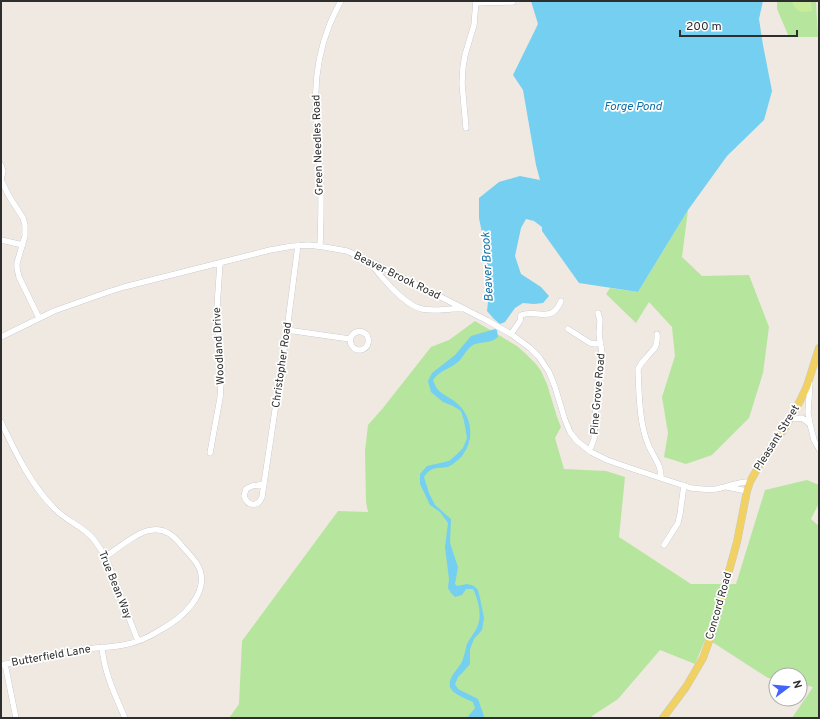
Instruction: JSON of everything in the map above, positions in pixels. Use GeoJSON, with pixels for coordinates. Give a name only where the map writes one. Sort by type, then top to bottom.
{"type":"FeatureCollection","features":[{"type":"Feature","properties":{"kind":"main road","name":"Pleasant Street"},"geometry":{"type":"LineString","coordinates":[[750,482],[761,462],[790,420],[800,401],[810,377],[819,348]]}},
{"type":"Feature","properties":{"kind":"main road","name":"Concord Road"},"geometry":{"type":"LineString","coordinates":[[663,718],[692,678],[703,658],[738,542],[742,512],[750,482]]}},
{"type":"Feature","properties":{"kind":"street","name":"Green Needles Road"},"geometry":{"type":"LineString","coordinates":[[320,246],[320,187],[315,118],[317,73],[323,42],[337,7],[341,1]]}},
{"type":"Feature","properties":{"kind":"street"},"geometry":{"type":"LineString","coordinates":[[466,128],[462,83],[463,67],[465,54],[474,25],[476,2],[513,2]]}},
{"type":"Feature","properties":{"kind":"street"},"geometry":{"type":"LineString","coordinates":[[1,165],[3,171],[1,180],[9,196],[21,214],[26,233],[17,263],[19,277],[39,318]]}},
{"type":"Feature","properties":{"kind":"street"},"geometry":{"type":"LineString","coordinates":[[1,240],[23,245]]}},
{"type":"Feature","properties":{"kind":"street","name":"Beaver Brook Road"},"geometry":{"type":"LineString","coordinates":[[1,337],[62,308],[108,292],[270,250],[298,245],[320,246],[347,251],[370,261],[509,333],[530,348],[542,361],[552,379],[570,432],[577,441],[596,455],[661,478],[700,489],[715,489],[743,482],[750,482]]}},
{"type":"Feature","properties":{"kind":"street","name":"Christopher Road"},"geometry":{"type":"LineString","coordinates":[[264,484],[298,245]]}},
{"type":"Feature","properties":{"kind":"street"},"geometry":{"type":"LineString","coordinates":[[370,261],[391,287],[417,308],[432,310],[464,310]]}},
{"type":"Feature","properties":{"kind":"street","name":"Woodland Drive"},"geometry":{"type":"LineString","coordinates":[[210,453],[222,384],[217,310],[220,263]]}},
{"type":"Feature","properties":{"kind":"street"},"geometry":{"type":"LineString","coordinates":[[509,333],[520,320],[521,315],[526,313],[543,315],[548,314],[557,309],[561,301]]}},
{"type":"Feature","properties":{"kind":"street","name":"Pine Grove Road"},"geometry":{"type":"LineString","coordinates":[[588,450],[594,442],[596,404],[602,353],[599,334],[600,320],[598,313]]}},
{"type":"Feature","properties":{"kind":"street"},"geometry":{"type":"LineString","coordinates":[[568,329],[590,343],[601,343]]}},
{"type":"Feature","properties":{"kind":"street"},"geometry":{"type":"LineString","coordinates":[[287,330],[350,339]]}},
{"type":"Feature","properties":{"kind":"street"},"geometry":{"type":"LineString","coordinates":[[657,334],[657,342],[654,350],[638,369],[641,416],[644,434],[662,472],[661,478]]}},
{"type":"Feature","properties":{"kind":"street"},"geometry":{"type":"LineString","coordinates":[[810,377],[808,412],[814,440],[819,449]]}},
{"type":"Feature","properties":{"kind":"street"},"geometry":{"type":"LineString","coordinates":[[790,420],[802,418],[810,424]]}},
{"type":"Feature","properties":{"kind":"street","name":"True Bean Way"},"geometry":{"type":"LineString","coordinates":[[1,422],[20,460],[41,494],[60,515],[87,531],[97,544],[105,557],[138,641]]}},
{"type":"Feature","properties":{"kind":"street"},"geometry":{"type":"LineString","coordinates":[[664,545],[678,523],[684,485]]}},
{"type":"Feature","properties":{"kind":"street","name":"Beaver Brook Road"},"geometry":{"type":"LineString","coordinates":[[725,487],[747,491]]}},
{"type":"Feature","properties":{"kind":"street"},"geometry":{"type":"LineString","coordinates":[[105,557],[139,534],[147,530],[157,529],[174,537],[196,562],[200,570],[202,579],[201,588],[197,597],[190,606],[179,618],[167,627],[138,641]]}},
{"type":"Feature","properties":{"kind":"street","name":"Butterfield Lane"},"geometry":{"type":"LineString","coordinates":[[3,665],[82,649],[124,645],[138,641]]}},
{"type":"Feature","properties":{"kind":"street"},"geometry":{"type":"LineString","coordinates":[[102,647],[106,672],[125,718]]}},
{"type":"Feature","properties":{"kind":"street"},"geometry":{"type":"LineString","coordinates":[[3,665],[16,718]]}},
{"type":"Feature","properties":{"kind":"green space"},"geometry":{"type":"Polygon","coordinates":[[[777,1],[816,1],[818,37],[789,37],[777,9],[777,1]]]}},
{"type":"Feature","properties":{"kind":"green space"},"geometry":{"type":"Polygon","coordinates":[[[791,1],[811,1],[812,11],[801,12],[791,1]]]}},
{"type":"Feature","properties":{"kind":"green space"},"geometry":{"type":"Polygon","coordinates":[[[688,210],[682,257],[702,276],[749,275],[769,327],[763,373],[749,418],[712,455],[686,464],[664,457],[668,433],[662,397],[675,356],[672,327],[649,302],[636,323],[606,294],[610,288],[638,292],[688,210]]]}},
{"type":"Feature","properties":{"kind":"green space"},"geometry":{"type":"Polygon","coordinates":[[[475,321],[517,346],[536,364],[547,384],[561,427],[555,438],[564,469],[606,471],[625,477],[619,537],[691,584],[736,584],[765,490],[807,480],[819,485],[819,503],[811,519],[819,526],[819,718],[792,718],[799,707],[808,707],[808,694],[813,687],[808,686],[808,667],[768,667],[768,678],[706,638],[695,664],[660,650],[618,699],[592,716],[592,718],[229,718],[239,704],[242,641],[338,511],[368,512],[366,502],[365,451],[368,425],[431,347],[449,340],[475,321]]]}},
{"type":"Feature","properties":{"kind":"water","name":"Forge Pond"},"geometry":{"type":"Polygon","coordinates":[[[531,1],[763,1],[759,19],[772,91],[764,120],[727,156],[688,210],[638,292],[579,283],[542,231],[542,227],[534,221],[526,219],[521,228],[515,256],[521,274],[541,287],[549,296],[543,303],[523,303],[515,308],[505,322],[500,324],[487,311],[488,302],[491,299],[485,248],[479,218],[479,198],[499,182],[520,176],[540,180],[523,90],[513,75],[538,24],[531,1]]]}},
{"type":"Feature","properties":{"kind":"water"},"geometry":{"type":"Polygon","coordinates":[[[495,329],[497,330],[498,337],[489,342],[473,345],[460,360],[436,376],[433,380],[439,391],[457,403],[463,410],[469,422],[470,435],[467,447],[459,459],[449,466],[431,470],[424,477],[435,505],[451,519],[450,543],[458,567],[455,584],[457,586],[467,584],[474,586],[478,590],[484,618],[482,630],[474,639],[470,649],[470,664],[458,677],[455,684],[458,689],[478,699],[484,716],[483,718],[467,718],[475,708],[473,702],[451,690],[450,681],[460,665],[467,644],[478,625],[480,616],[479,607],[473,589],[466,589],[462,595],[455,597],[448,588],[449,579],[445,547],[448,523],[440,512],[430,505],[420,484],[420,474],[427,466],[449,461],[463,448],[467,438],[461,411],[443,402],[431,392],[428,381],[432,373],[455,355],[471,336],[495,329]]]}},
{"type":"Feature","properties":{"kind":"water label","name":"Beaver Brook"},"geometry":{"type":"Point","coordinates":[488,267]}}]}
